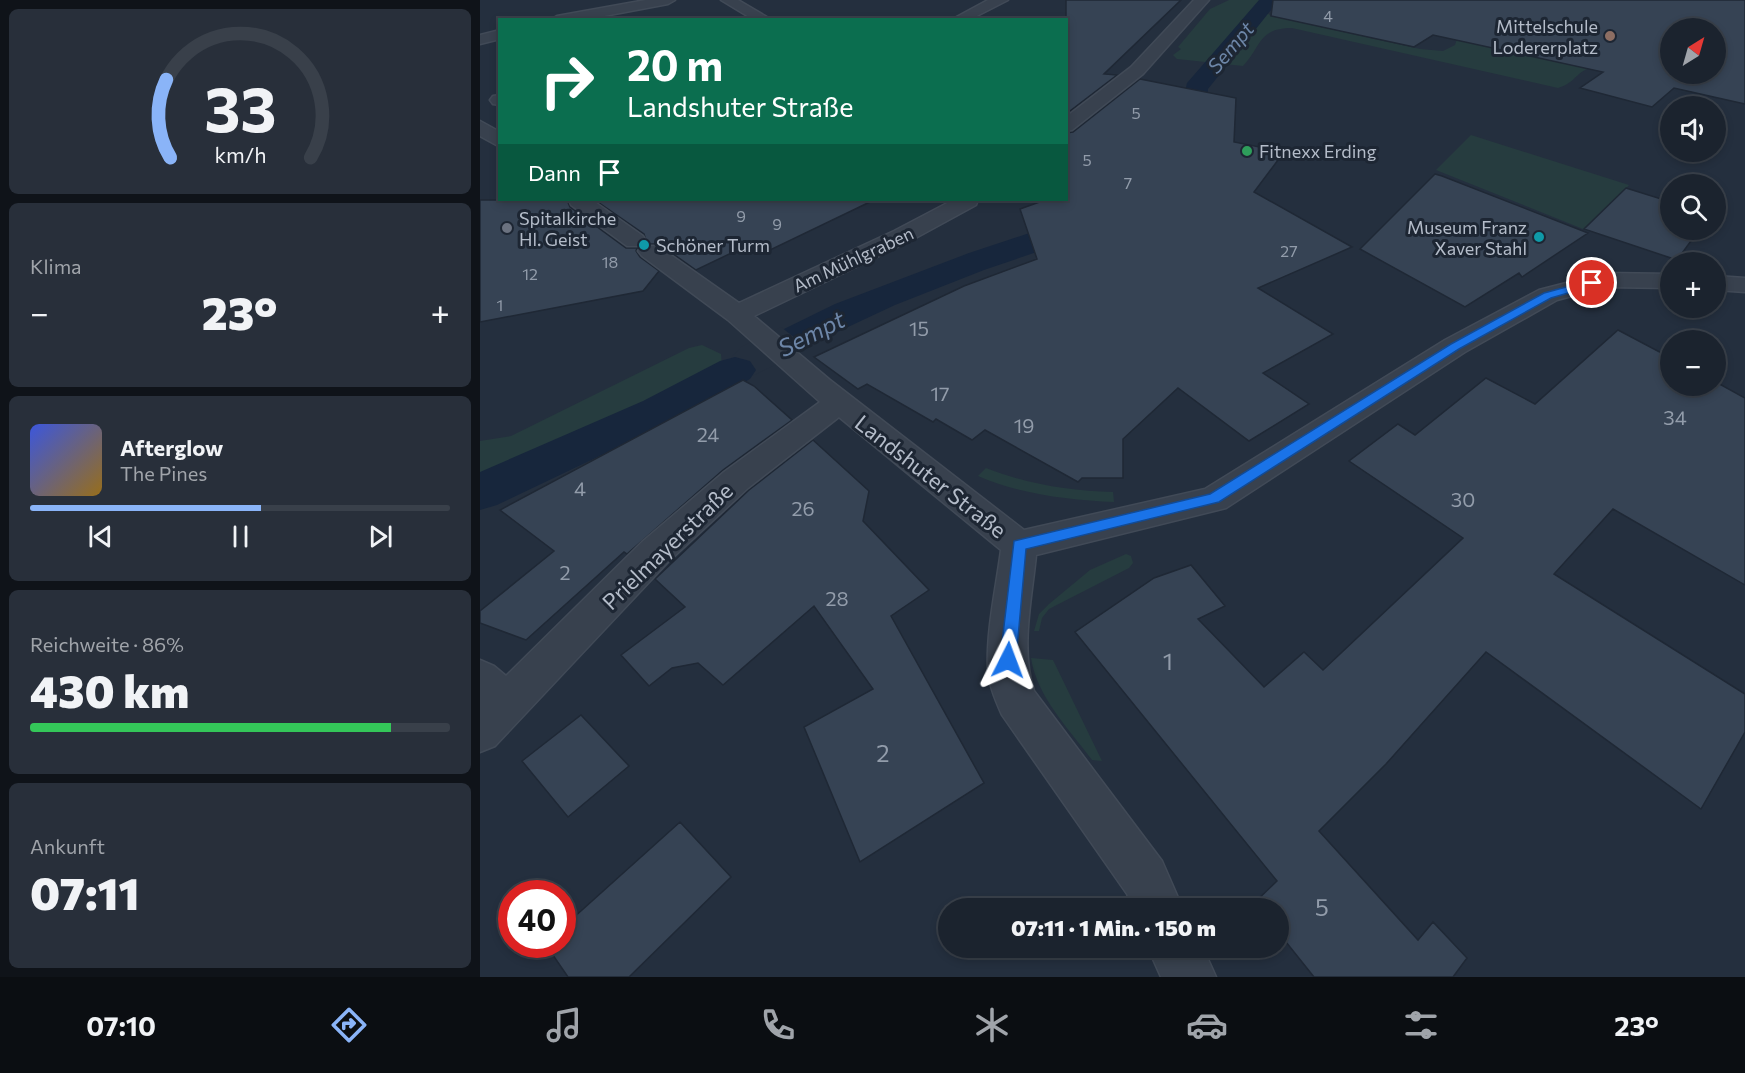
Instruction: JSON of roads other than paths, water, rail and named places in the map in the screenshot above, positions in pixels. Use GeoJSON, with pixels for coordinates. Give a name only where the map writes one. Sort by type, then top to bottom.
{"type":"FeatureCollection","features":[{"type":"Feature","properties":{"kind":"street"},"geometry":{"type":"LineString","coordinates":[[579,18],[668,0]]}},
{"type":"Feature","properties":{"kind":"street"},"geometry":{"type":"LineString","coordinates":[[728,0],[761,18]]}},
{"type":"Feature","properties":{"kind":"street"},"geometry":{"type":"LineString","coordinates":[[962,18],[983,6],[1001,0]]}},
{"type":"Feature","properties":{"kind":"street"},"geometry":{"type":"LineString","coordinates":[[1068,125],[1101,101],[1144,64],[1202,0]]}},
{"type":"Feature","properties":{"kind":"street"},"geometry":{"type":"LineString","coordinates":[[480,40],[498,39]]}},
{"type":"Feature","properties":{"kind":"street"},"geometry":{"type":"LineString","coordinates":[[480,127],[498,140]]}},
{"type":"Feature","properties":{"kind":"street","name":"Am Mühlgraben"},"geometry":{"type":"LineString","coordinates":[[745,323],[966,201]]}},
{"type":"Feature","properties":{"kind":"street","name":"Landshuter Straße"},"geometry":{"type":"LineString","coordinates":[[593,202],[643,246],[745,323],[793,365],[1019,545],[1214,499],[1455,346],[1548,295],[1605,280],[1660,281]]}},
{"type":"Feature","properties":{"kind":"street"},"geometry":{"type":"LineString","coordinates":[[1726,284],[1745,285]]}},
{"type":"Feature","properties":{"kind":"street","name":"Prielmayerstraße"},"geometry":{"type":"LineString","coordinates":[[489,704],[736,480],[839,402]]}},
{"type":"Feature","properties":{"kind":"street"},"geometry":{"type":"LineString","coordinates":[[1019,545],[1008,647],[1008,673],[1017,701],[1146,878],[1154,898]]}},
{"type":"Feature","properties":{"kind":"street"},"geometry":{"type":"LineString","coordinates":[[1180,958],[1190,977]]}},
{"type":"Feature","properties":{"kind":"water"},"geometry":{"type":"Polygon","coordinates":[[[1078,217],[1107,228],[984,270],[895,305],[703,395],[678,399],[686,390],[729,365],[743,349],[835,304],[969,253],[1078,217]]]}},
{"type":"Feature","properties":{"kind":"waterway","name":"Sempt"},"geometry":{"type":"LineString","coordinates":[[1196,96],[1196,88],[1269,0]]}},
{"type":"Feature","properties":{"kind":"waterway","name":"Sempt"},"geometry":{"type":"LineString","coordinates":[[480,492],[658,411],[735,370]]}},
{"type":"Feature","properties":{"kind":"place","name":"Mittelschule Lodererplatz"},"geometry":{"type":"Point","coordinates":[1610,36]}},
{"type":"Feature","properties":{"kind":"place","name":"Fitnexx Erding"},"geometry":{"type":"Point","coordinates":[1247,151]}},
{"type":"Feature","properties":{"kind":"place","name":"Spitalkirche Hl. Geist"},"geometry":{"type":"Point","coordinates":[507,228]}},
{"type":"Feature","properties":{"kind":"place","name":"Museum Franz Xaver Stahl"},"geometry":{"type":"Point","coordinates":[1539,237]}},
{"type":"Feature","properties":{"kind":"place","name":"Schöner Turm"},"geometry":{"type":"Point","coordinates":[644,245]}}]}
